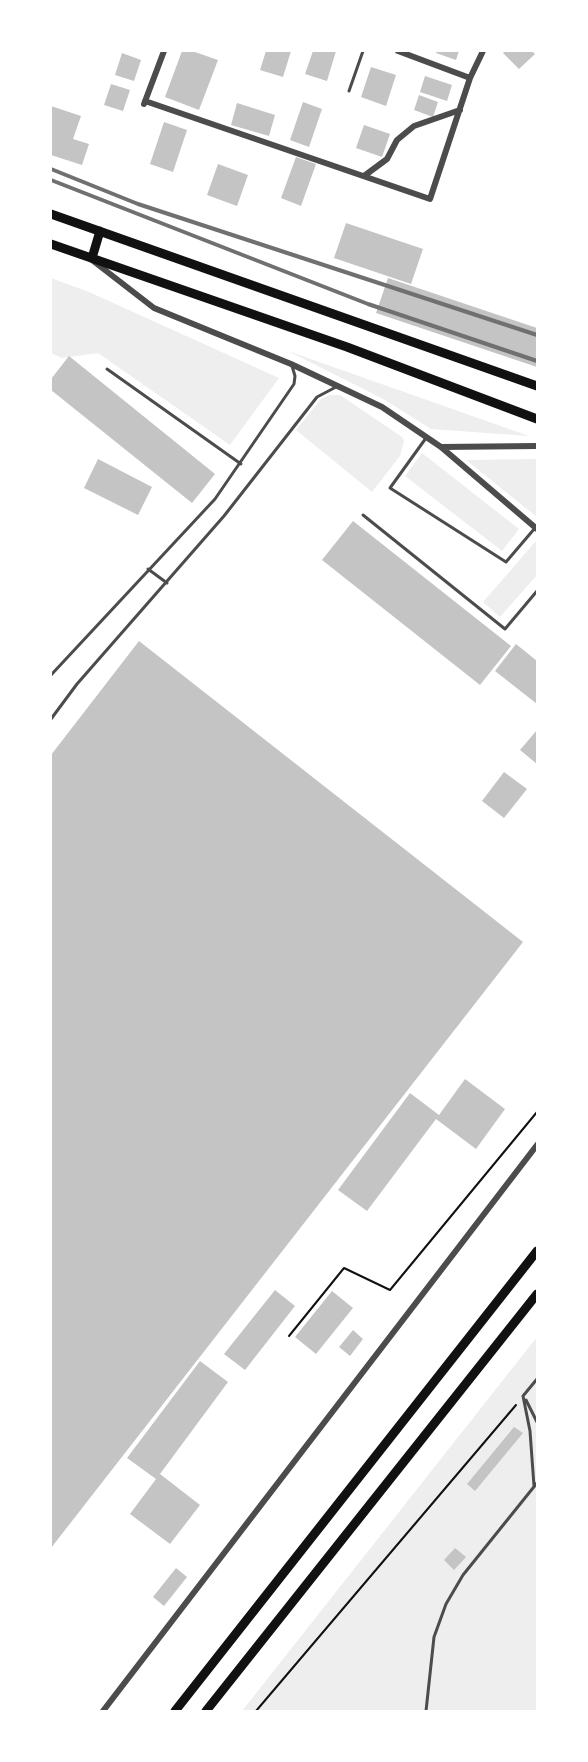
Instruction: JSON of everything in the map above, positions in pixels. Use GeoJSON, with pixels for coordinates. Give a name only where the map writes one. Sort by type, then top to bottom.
{"type":"FeatureCollection","features":[{"type":"Feature","properties":{"kind":"highway"},"geometry":{"type":"LineString","coordinates":[[51,214],[537,386]]}},
{"type":"Feature","properties":{"kind":"highway"},"geometry":{"type":"LineString","coordinates":[[90,258],[100,231]]}},
{"type":"Feature","properties":{"kind":"highway"},"geometry":{"type":"LineString","coordinates":[[51,244],[347,348],[537,419]]}},
{"type":"Feature","properties":{"kind":"highway"},"geometry":{"type":"LineString","coordinates":[[175,1711],[537,1251]]}},
{"type":"Feature","properties":{"kind":"highway"},"geometry":{"type":"LineString","coordinates":[[206,1711],[537,1294]]}},
{"type":"Feature","properties":{"kind":"street"},"geometry":{"type":"LineString","coordinates":[[164,51],[144,103],[430,199],[470,78],[483,51]]}},
{"type":"Feature","properties":{"kind":"street"},"geometry":{"type":"LineString","coordinates":[[398,51],[470,78]]}},
{"type":"Feature","properties":{"kind":"street"},"geometry":{"type":"LineString","coordinates":[[364,176],[387,159],[397,140],[414,126],[460,110]]}},
{"type":"Feature","properties":{"kind":"street"},"geometry":{"type":"LineString","coordinates":[[90,258],[154,308],[291,364],[382,407],[441,447],[536,528]]}},
{"type":"Feature","properties":{"kind":"street"},"geometry":{"type":"LineString","coordinates":[[441,447],[537,446]]}},
{"type":"Feature","properties":{"kind":"street"},"geometry":{"type":"LineString","coordinates":[[103,1711],[537,1144]]}},
{"type":"Feature","properties":{"kind":"lane"},"geometry":{"type":"LineString","coordinates":[[349,91],[363,51]]}},
{"type":"Feature","properties":{"kind":"lane"},"geometry":{"type":"LineString","coordinates":[[51,675],[215,499],[294,384],[295,376],[291,364]]}},
{"type":"Feature","properties":{"kind":"lane"},"geometry":{"type":"LineString","coordinates":[[107,369],[241,464]]}},
{"type":"Feature","properties":{"kind":"lane"},"geometry":{"type":"LineString","coordinates":[[51,719],[77,684],[224,516],[317,397],[340,386]]}},
{"type":"Feature","properties":{"kind":"lane"},"geometry":{"type":"LineString","coordinates":[[426,438],[390,488],[506,562],[536,528]]}},
{"type":"Feature","properties":{"kind":"lane"},"geometry":{"type":"LineString","coordinates":[[363,515],[505,629],[537,591]]}},
{"type":"Feature","properties":{"kind":"lane"},"geometry":{"type":"LineString","coordinates":[[148,569],[167,583]]}},
{"type":"Feature","properties":{"kind":"lane"},"geometry":{"type":"LineString","coordinates":[[523,1396],[537,1379]]}},
{"type":"Feature","properties":{"kind":"lane"},"geometry":{"type":"LineString","coordinates":[[523,1396],[537,1422]]}},
{"type":"Feature","properties":{"kind":"lane"},"geometry":{"type":"LineString","coordinates":[[426,1711],[434,1637],[446,1604],[463,1575],[536,1484],[530,1431],[523,1396]]}},
{"type":"Feature","properties":{"kind":"path"},"geometry":{"type":"LineString","coordinates":[[290,1336],[344,1268],[390,1290],[537,1112]]}},
{"type":"Feature","properties":{"kind":"path"},"geometry":{"type":"LineString","coordinates":[[256,1711],[523,1396]]}},
{"type":"Feature","properties":{"kind":"shaded area"},"geometry":{"type":"Polygon","coordinates":[[[51,278],[89,292],[279,378],[230,445],[98,353],[62,358],[51,353],[51,278]]]}},
{"type":"Feature","properties":{"kind":"shaded area"},"geometry":{"type":"Polygon","coordinates":[[[288,351],[529,436],[431,429],[385,400],[288,351]]]}},
{"type":"Feature","properties":{"kind":"shaded area"},"geometry":{"type":"Polygon","coordinates":[[[330,395],[340,395],[402,437],[404,441],[400,456],[372,492],[296,430],[321,399],[330,395]]]}},
{"type":"Feature","properties":{"kind":"shaded area"},"geometry":{"type":"Polygon","coordinates":[[[422,453],[519,529],[502,551],[405,476],[422,453]]]}},
{"type":"Feature","properties":{"kind":"shaded area"},"geometry":{"type":"Polygon","coordinates":[[[537,459],[537,517],[466,460],[537,459]]]}},
{"type":"Feature","properties":{"kind":"shaded area"},"geometry":{"type":"Polygon","coordinates":[[[536,541],[537,575],[500,617],[483,602],[536,541]]]}},
{"type":"Feature","properties":{"kind":"shaded area"},"geometry":{"type":"Polygon","coordinates":[[[537,1337],[537,1711],[242,1711],[537,1337]]]}},
{"type":"Feature","properties":{"kind":"building"},"geometry":{"type":"Polygon","coordinates":[[[182,51],[192,51],[218,60],[199,110],[165,97],[182,51]]]}},
{"type":"Feature","properties":{"kind":"building"},"geometry":{"type":"Polygon","coordinates":[[[266,51],[291,51],[283,77],[260,70],[266,51]]]}},
{"type":"Feature","properties":{"kind":"building"},"geometry":{"type":"Polygon","coordinates":[[[313,51],[336,51],[327,81],[305,74],[313,51]]]}},
{"type":"Feature","properties":{"kind":"building"},"geometry":{"type":"Polygon","coordinates":[[[437,51],[459,51],[456,60],[436,53],[437,51]]]}},
{"type":"Feature","properties":{"kind":"building"},"geometry":{"type":"Polygon","coordinates":[[[505,51],[532,51],[535,54],[519,69],[503,53],[505,51]]]}},
{"type":"Feature","properties":{"kind":"building"},"geometry":{"type":"Polygon","coordinates":[[[122,53],[141,60],[134,81],[115,75],[122,53]]]}},
{"type":"Feature","properties":{"kind":"building"},"geometry":{"type":"Polygon","coordinates":[[[371,67],[396,75],[386,106],[361,97],[371,67]]]}},
{"type":"Feature","properties":{"kind":"building"},"geometry":{"type":"Polygon","coordinates":[[[425,76],[452,85],[447,101],[420,92],[425,76]]]}},
{"type":"Feature","properties":{"kind":"building"},"geometry":{"type":"Polygon","coordinates":[[[111,84],[130,90],[123,111],[104,105],[111,84]]]}},
{"type":"Feature","properties":{"kind":"building"},"geometry":{"type":"Polygon","coordinates":[[[419,95],[438,102],[433,117],[414,110],[419,95]]]}},
{"type":"Feature","properties":{"kind":"building"},"geometry":{"type":"Polygon","coordinates":[[[303,102],[322,109],[309,147],[290,140],[303,102]]]}},
{"type":"Feature","properties":{"kind":"building"},"geometry":{"type":"Polygon","coordinates":[[[237,103],[275,115],[269,136],[231,125],[237,103]]]}},
{"type":"Feature","properties":{"kind":"building"},"geometry":{"type":"Polygon","coordinates":[[[51,106],[81,116],[73,139],[89,144],[82,165],[51,155],[51,106]]]}},
{"type":"Feature","properties":{"kind":"building"},"geometry":{"type":"Polygon","coordinates":[[[164,122],[187,130],[173,172],[150,164],[164,122]]]}},
{"type":"Feature","properties":{"kind":"building"},"geometry":{"type":"Polygon","coordinates":[[[364,125],[390,134],[382,157],[356,148],[364,125]]]}},
{"type":"Feature","properties":{"kind":"building"},"geometry":{"type":"Polygon","coordinates":[[[296,157],[316,164],[301,206],[281,198],[296,157]]]}},
{"type":"Feature","properties":{"kind":"building"},"geometry":{"type":"Polygon","coordinates":[[[218,164],[248,175],[237,206],[207,195],[218,164]]]}},
{"type":"Feature","properties":{"kind":"building"},"geometry":{"type":"Polygon","coordinates":[[[346,223],[423,249],[411,284],[334,258],[346,223]]]}},
{"type":"Feature","properties":{"kind":"building"},"geometry":{"type":"Polygon","coordinates":[[[388,278],[537,328],[537,367],[376,313],[388,278]]]}},
{"type":"Feature","properties":{"kind":"building"},"geometry":{"type":"Polygon","coordinates":[[[69,356],[215,474],[192,503],[51,390],[51,379],[69,356]]]}},
{"type":"Feature","properties":{"kind":"building"},"geometry":{"type":"Polygon","coordinates":[[[98,459],[152,487],[138,515],[84,488],[98,459]]]}},
{"type":"Feature","properties":{"kind":"building"},"geometry":{"type":"Polygon","coordinates":[[[353,521],[511,646],[480,685],[322,560],[353,521]]]}},
{"type":"Feature","properties":{"kind":"building"},"geometry":{"type":"Polygon","coordinates":[[[139,641],[523,942],[51,1548],[51,755],[139,641]]]}},
{"type":"Feature","properties":{"kind":"building"},"geometry":{"type":"Polygon","coordinates":[[[516,644],[537,661],[537,704],[495,671],[516,644]]]}},
{"type":"Feature","properties":{"kind":"building"},"geometry":{"type":"Polygon","coordinates":[[[537,730],[537,764],[520,750],[537,730]]]}},
{"type":"Feature","properties":{"kind":"building"},"geometry":{"type":"Polygon","coordinates":[[[504,772],[527,789],[504,818],[482,801],[504,772]]]}},
{"type":"Feature","properties":{"kind":"building"},"geometry":{"type":"Polygon","coordinates":[[[465,1079],[505,1109],[476,1149],[436,1119],[367,1211],[338,1190],[410,1093],[439,1115],[465,1079]]]}},
{"type":"Feature","properties":{"kind":"building"},"geometry":{"type":"Polygon","coordinates":[[[275,1290],[295,1306],[245,1370],[224,1354],[275,1290]]]}},
{"type":"Feature","properties":{"kind":"building"},"geometry":{"type":"Polygon","coordinates":[[[332,1291],[353,1308],[316,1354],[295,1337],[332,1291]]]}},
{"type":"Feature","properties":{"kind":"building"},"geometry":{"type":"Polygon","coordinates":[[[353,1330],[363,1339],[350,1356],[339,1347],[353,1330]]]}},
{"type":"Feature","properties":{"kind":"building"},"geometry":{"type":"Polygon","coordinates":[[[200,1361],[228,1382],[160,1474],[200,1505],[170,1544],[130,1514],[156,1479],[127,1458],[200,1361]]]}},
{"type":"Feature","properties":{"kind":"building"},"geometry":{"type":"Polygon","coordinates":[[[514,1427],[523,1433],[475,1491],[467,1484],[514,1427]]]}},
{"type":"Feature","properties":{"kind":"building"},"geometry":{"type":"Polygon","coordinates":[[[455,1548],[466,1557],[454,1570],[444,1560],[455,1548]]]}},
{"type":"Feature","properties":{"kind":"building"},"geometry":{"type":"Polygon","coordinates":[[[176,1568],[187,1577],[164,1606],[153,1597],[176,1568]]]}},
{"type":"Feature","properties":{"kind":"railway"},"geometry":{"type":"LineString","coordinates":[[51,169],[138,204],[537,335]]}},
{"type":"Feature","properties":{"kind":"railway"},"geometry":{"type":"LineString","coordinates":[[51,180],[368,304],[537,361]]}}]}
